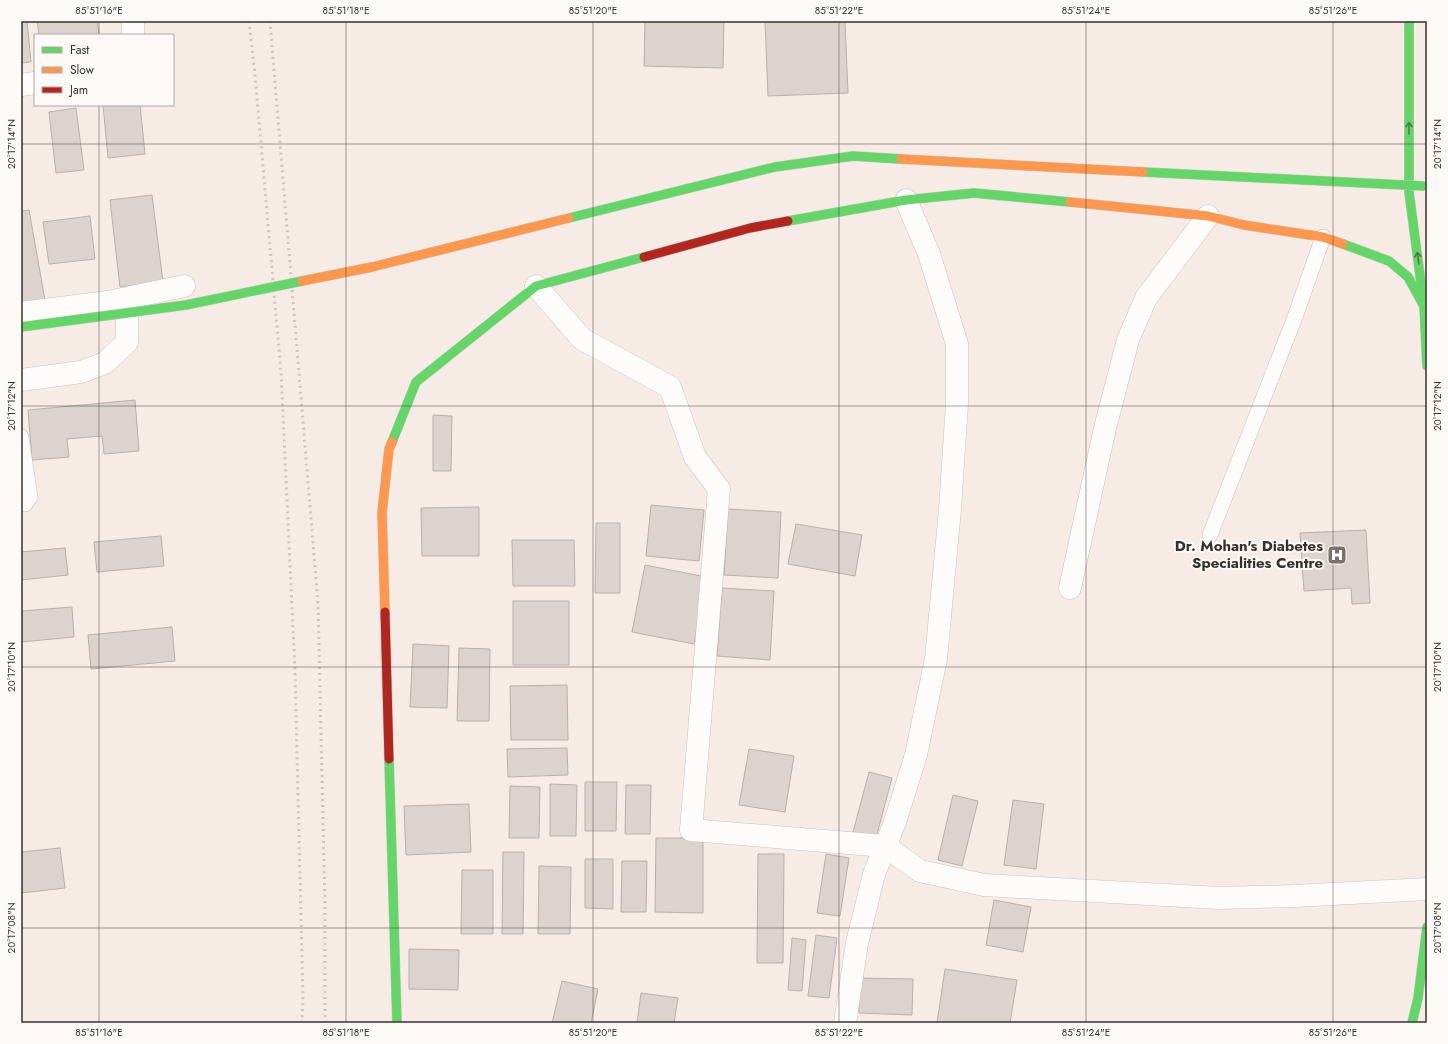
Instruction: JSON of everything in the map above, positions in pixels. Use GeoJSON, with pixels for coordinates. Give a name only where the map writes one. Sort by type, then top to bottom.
{"type":"FeatureCollection","features":[{"type":"Feature","properties":{"kind":"street"},"geometry":{"type":"LineString","coordinates":[[133,21],[134,34]]}},
{"type":"Feature","properties":{"kind":"street"},"geometry":{"type":"LineString","coordinates":[[1409,21],[1409,192],[1424,306],[1427,366]]}},
{"type":"Feature","properties":{"kind":"street"},"geometry":{"type":"LineString","coordinates":[[21,85],[34,83]]}},
{"type":"Feature","properties":{"kind":"street"},"geometry":{"type":"LineString","coordinates":[[21,327],[186,305],[372,267],[775,167],[853,156],[999,165],[1426,186]]}},
{"type":"Feature","properties":{"kind":"street"},"geometry":{"type":"LineString","coordinates":[[397,1023],[382,513],[389,449],[416,382],[536,286],[750,228],[906,200],[974,193],[1208,216],[1244,225],[1323,237],[1389,261],[1408,277],[1424,306]]}},
{"type":"Feature","properties":{"kind":"street"},"geometry":{"type":"LineString","coordinates":[[846,1023],[857,943],[874,874],[895,822],[916,755],[936,659],[950,509],[957,404],[956,344],[928,254],[906,200]]}},
{"type":"Feature","properties":{"kind":"street"},"geometry":{"type":"LineString","coordinates":[[1070,588],[1105,428],[1128,340],[1146,298],[1208,216]]}},
{"type":"Feature","properties":{"kind":"street"},"geometry":{"type":"LineString","coordinates":[[21,313],[108,302],[184,286]]}},
{"type":"Feature","properties":{"kind":"street"},"geometry":{"type":"LineString","coordinates":[[536,286],[582,339],[670,387],[694,457],[718,489],[691,830],[885,846],[920,871],[984,885],[1219,898],[1294,896],[1427,889]]}},
{"type":"Feature","properties":{"kind":"street"},"geometry":{"type":"LineString","coordinates":[[21,380],[81,372],[105,363],[127,342],[127,319],[125,310],[108,302]]}},
{"type":"Feature","properties":{"kind":"street"},"geometry":{"type":"LineString","coordinates":[[1418,1019],[1418,998],[1427,927]]}},
{"type":"Feature","properties":{"kind":"lane"},"geometry":{"type":"LineString","coordinates":[[1210,535],[1295,317],[1323,237]]}},
{"type":"Feature","properties":{"kind":"lane"},"geometry":{"type":"LineString","coordinates":[[21,437],[30,497],[24,504],[21,504]]}},
{"type":"Feature","properties":{"kind":"building"},"geometry":{"type":"Polygon","coordinates":[[[21,21],[27,21],[31,62],[21,63],[21,21]]]}},
{"type":"Feature","properties":{"kind":"building"},"geometry":{"type":"Polygon","coordinates":[[[37,21],[97,21],[99,34],[39,34],[37,21]]]}},
{"type":"Feature","properties":{"kind":"building"},"geometry":{"type":"Polygon","coordinates":[[[645,21],[724,21],[723,68],[644,66],[645,21]]]}},
{"type":"Feature","properties":{"kind":"building"},"geometry":{"type":"Polygon","coordinates":[[[765,21],[845,21],[848,93],[768,96],[765,21]]]}},
{"type":"Feature","properties":{"kind":"building"},"geometry":{"type":"Polygon","coordinates":[[[103,106],[140,106],[145,154],[108,158],[103,106]]]}},
{"type":"Feature","properties":{"kind":"building"},"geometry":{"type":"Polygon","coordinates":[[[76,108],[84,170],[56,173],[49,112],[76,108]]]}},
{"type":"Feature","properties":{"kind":"building"},"geometry":{"type":"Polygon","coordinates":[[[152,195],[163,282],[120,287],[110,200],[152,195]]]}},
{"type":"Feature","properties":{"kind":"building"},"geometry":{"type":"Polygon","coordinates":[[[29,210],[45,300],[21,304],[21,211],[29,210]]]}},
{"type":"Feature","properties":{"kind":"building"},"geometry":{"type":"Polygon","coordinates":[[[90,216],[95,259],[49,264],[43,222],[90,216]]]}},
{"type":"Feature","properties":{"kind":"building"},"geometry":{"type":"Polygon","coordinates":[[[135,400],[139,451],[104,454],[102,436],[67,439],[69,457],[32,460],[28,410],[135,400]]]}},
{"type":"Feature","properties":{"kind":"building"},"geometry":{"type":"Polygon","coordinates":[[[433,415],[452,416],[451,471],[433,471],[433,415]]]}},
{"type":"Feature","properties":{"kind":"building"},"geometry":{"type":"Polygon","coordinates":[[[651,505],[704,510],[699,561],[646,556],[651,505]]]}},
{"type":"Feature","properties":{"kind":"building"},"geometry":{"type":"Polygon","coordinates":[[[479,507],[479,556],[422,556],[421,508],[479,507]]]}},
{"type":"Feature","properties":{"kind":"building"},"geometry":{"type":"Polygon","coordinates":[[[728,509],[781,512],[778,578],[724,575],[728,509]]]}},
{"type":"Feature","properties":{"kind":"building"},"geometry":{"type":"Polygon","coordinates":[[[596,523],[620,523],[620,593],[595,593],[596,523]]]}},
{"type":"Feature","properties":{"kind":"building"},"geometry":{"type":"Polygon","coordinates":[[[796,524],[862,535],[855,576],[788,564],[796,524]]]}},
{"type":"Feature","properties":{"kind":"building"},"geometry":{"type":"Polygon","coordinates":[[[1366,530],[1370,603],[1352,604],[1351,588],[1304,591],[1300,533],[1366,530]]]}},
{"type":"Feature","properties":{"kind":"building"},"geometry":{"type":"Polygon","coordinates":[[[161,536],[164,566],[97,572],[94,542],[161,536]]]}},
{"type":"Feature","properties":{"kind":"building"},"geometry":{"type":"Polygon","coordinates":[[[512,540],[574,540],[575,586],[513,586],[512,540]]]}},
{"type":"Feature","properties":{"kind":"building"},"geometry":{"type":"Polygon","coordinates":[[[65,548],[68,575],[21,580],[21,552],[65,548]]]}},
{"type":"Feature","properties":{"kind":"building"},"geometry":{"type":"Polygon","coordinates":[[[645,565],[706,577],[694,644],[632,632],[645,565]]]}},
{"type":"Feature","properties":{"kind":"building"},"geometry":{"type":"Polygon","coordinates":[[[722,588],[774,591],[770,660],[717,656],[722,588]]]}},
{"type":"Feature","properties":{"kind":"building"},"geometry":{"type":"Polygon","coordinates":[[[513,601],[569,601],[569,665],[513,665],[513,601]]]}},
{"type":"Feature","properties":{"kind":"building"},"geometry":{"type":"Polygon","coordinates":[[[72,607],[74,637],[21,642],[21,611],[72,607]]]}},
{"type":"Feature","properties":{"kind":"building"},"geometry":{"type":"Polygon","coordinates":[[[172,627],[175,661],[91,669],[88,635],[172,627]]]}},
{"type":"Feature","properties":{"kind":"building"},"geometry":{"type":"Polygon","coordinates":[[[413,644],[449,646],[447,708],[410,707],[413,644]]]}},
{"type":"Feature","properties":{"kind":"building"},"geometry":{"type":"Polygon","coordinates":[[[459,648],[490,649],[489,721],[457,721],[459,648]]]}},
{"type":"Feature","properties":{"kind":"building"},"geometry":{"type":"Polygon","coordinates":[[[567,685],[568,740],[511,740],[510,686],[567,685]]]}},
{"type":"Feature","properties":{"kind":"building"},"geometry":{"type":"Polygon","coordinates":[[[567,748],[568,775],[508,777],[507,749],[567,748]]]}},
{"type":"Feature","properties":{"kind":"building"},"geometry":{"type":"Polygon","coordinates":[[[749,749],[794,756],[785,812],[739,805],[749,749]]]}},
{"type":"Feature","properties":{"kind":"building"},"geometry":{"type":"Polygon","coordinates":[[[869,772],[892,778],[876,838],[853,832],[869,772]]]}},
{"type":"Feature","properties":{"kind":"building"},"geometry":{"type":"Polygon","coordinates":[[[585,782],[617,782],[616,831],[585,831],[585,782]]]}},
{"type":"Feature","properties":{"kind":"building"},"geometry":{"type":"Polygon","coordinates":[[[550,784],[577,785],[576,836],[550,836],[550,784]]]}},
{"type":"Feature","properties":{"kind":"building"},"geometry":{"type":"Polygon","coordinates":[[[626,785],[651,785],[650,834],[625,834],[626,785]]]}},
{"type":"Feature","properties":{"kind":"building"},"geometry":{"type":"Polygon","coordinates":[[[510,786],[540,787],[539,838],[509,838],[510,786]]]}},
{"type":"Feature","properties":{"kind":"building"},"geometry":{"type":"Polygon","coordinates":[[[953,795],[978,801],[962,866],[938,860],[953,795]]]}},
{"type":"Feature","properties":{"kind":"building"},"geometry":{"type":"Polygon","coordinates":[[[1013,800],[1044,804],[1036,869],[1004,865],[1013,800]]]}},
{"type":"Feature","properties":{"kind":"building"},"geometry":{"type":"Polygon","coordinates":[[[469,804],[471,852],[406,855],[404,806],[469,804]]]}},
{"type":"Feature","properties":{"kind":"building"},"geometry":{"type":"Polygon","coordinates":[[[656,838],[703,838],[703,913],[655,912],[656,838]]]}},
{"type":"Feature","properties":{"kind":"building"},"geometry":{"type":"Polygon","coordinates":[[[60,848],[65,888],[21,893],[21,852],[60,848]]]}},
{"type":"Feature","properties":{"kind":"building"},"geometry":{"type":"Polygon","coordinates":[[[503,852],[524,852],[523,934],[502,934],[503,852]]]}},
{"type":"Feature","properties":{"kind":"building"},"geometry":{"type":"Polygon","coordinates":[[[758,854],[784,854],[783,963],[757,963],[758,854]]]}},
{"type":"Feature","properties":{"kind":"building"},"geometry":{"type":"Polygon","coordinates":[[[826,854],[849,858],[840,916],[817,913],[826,854]]]}},
{"type":"Feature","properties":{"kind":"building"},"geometry":{"type":"Polygon","coordinates":[[[585,859],[613,859],[613,909],[585,908],[585,859]]]}},
{"type":"Feature","properties":{"kind":"building"},"geometry":{"type":"Polygon","coordinates":[[[622,861],[647,861],[646,912],[621,912],[622,861]]]}},
{"type":"Feature","properties":{"kind":"building"},"geometry":{"type":"Polygon","coordinates":[[[539,866],[571,867],[570,934],[538,934],[539,866]]]}},
{"type":"Feature","properties":{"kind":"building"},"geometry":{"type":"Polygon","coordinates":[[[462,870],[493,870],[493,934],[461,934],[462,870]]]}},
{"type":"Feature","properties":{"kind":"building"},"geometry":{"type":"Polygon","coordinates":[[[994,900],[1031,907],[1023,952],[986,945],[994,900]]]}},
{"type":"Feature","properties":{"kind":"building"},"geometry":{"type":"Polygon","coordinates":[[[816,935],[837,938],[829,998],[808,996],[816,935]]]}},
{"type":"Feature","properties":{"kind":"building"},"geometry":{"type":"Polygon","coordinates":[[[792,938],[806,940],[802,991],[788,990],[792,938]]]}},
{"type":"Feature","properties":{"kind":"building"},"geometry":{"type":"Polygon","coordinates":[[[409,949],[459,950],[458,990],[409,989],[409,949]]]}},
{"type":"Feature","properties":{"kind":"building"},"geometry":{"type":"Polygon","coordinates":[[[945,969],[1017,980],[1010,1023],[937,1023],[945,969]]]}},
{"type":"Feature","properties":{"kind":"building"},"geometry":{"type":"Polygon","coordinates":[[[859,978],[913,979],[912,1015],[859,1013],[859,978]]]}},
{"type":"Feature","properties":{"kind":"building"},"geometry":{"type":"Polygon","coordinates":[[[562,981],[598,989],[591,1023],[552,1023],[562,981]]]}},
{"type":"Feature","properties":{"kind":"building"},"geometry":{"type":"Polygon","coordinates":[[[641,993],[678,998],[674,1023],[637,1023],[641,993]]]}},
{"type":"Feature","properties":{"kind":"railway"},"geometry":{"type":"LineString","coordinates":[[249,21],[281,372],[295,671],[303,1000],[302,1023]]}},
{"type":"Feature","properties":{"kind":"railway"},"geometry":{"type":"LineString","coordinates":[[270,21],[318,604],[325,907],[325,1023]]}},
{"type":"Feature","properties":{"kind":"traffic: fast"},"geometry":{"type":"LineString","coordinates":[[1409,21],[1409,192],[1424,306],[1427,366]]}},
{"type":"Feature","properties":{"kind":"traffic: fast"},"geometry":{"type":"LineString","coordinates":[[569,218],[775,167],[853,156],[901,159]]}},
{"type":"Feature","properties":{"kind":"traffic: fast"},"geometry":{"type":"LineString","coordinates":[[1143,172],[1424,186]]}},
{"type":"Feature","properties":{"kind":"traffic: fast"},"geometry":{"type":"LineString","coordinates":[[788,221],[906,200],[974,193],[1070,202]]}},
{"type":"Feature","properties":{"kind":"traffic: fast"},"geometry":{"type":"LineString","coordinates":[[1343,244],[1389,261],[1408,277],[1424,306]]}},
{"type":"Feature","properties":{"kind":"traffic: fast"},"geometry":{"type":"LineString","coordinates":[[392,442],[416,382],[536,286],[644,257]]}},
{"type":"Feature","properties":{"kind":"traffic: fast"},"geometry":{"type":"LineString","coordinates":[[21,327],[186,305],[302,281]]}},
{"type":"Feature","properties":{"kind":"traffic: fast"},"geometry":{"type":"LineString","coordinates":[[389,759],[397,1023]]}},
{"type":"Feature","properties":{"kind":"traffic: fast"},"geometry":{"type":"LineString","coordinates":[[1412,1023],[1418,998],[1427,927]]}},
{"type":"Feature","properties":{"kind":"traffic: slow"},"geometry":{"type":"LineString","coordinates":[[901,159],[1143,172]]}},
{"type":"Feature","properties":{"kind":"traffic: slow"},"geometry":{"type":"LineString","coordinates":[[1070,202],[1208,216],[1244,225],[1323,237],[1343,244]]}},
{"type":"Feature","properties":{"kind":"traffic: slow"},"geometry":{"type":"LineString","coordinates":[[302,281],[372,267],[569,218]]}},
{"type":"Feature","properties":{"kind":"traffic: slow"},"geometry":{"type":"LineString","coordinates":[[385,612],[382,513],[389,449],[392,442]]}},
{"type":"Feature","properties":{"kind":"traffic: jam"},"geometry":{"type":"LineString","coordinates":[[644,257],[750,228],[788,221]]}},
{"type":"Feature","properties":{"kind":"traffic: jam"},"geometry":{"type":"LineString","coordinates":[[385,612],[389,759]]}},
{"type":"Feature","properties":{"kind":"place","name":"Dr. Mohan's Diabetes Specialities Centre"},"geometry":{"type":"Point","coordinates":[1337,555]}}]}
